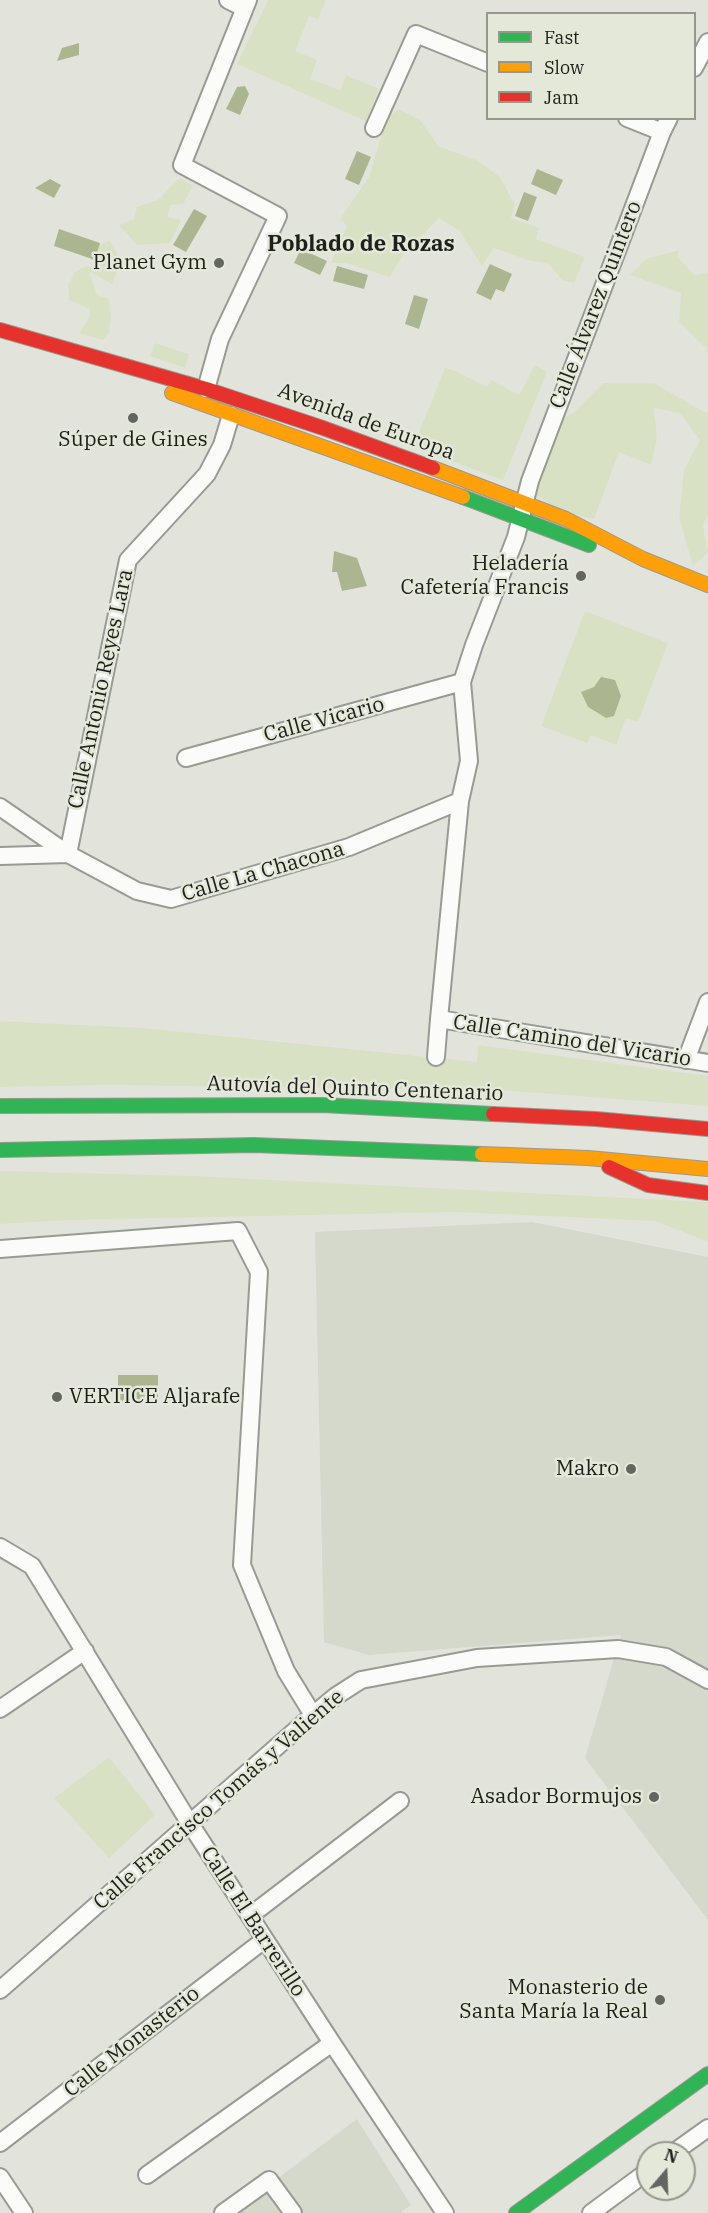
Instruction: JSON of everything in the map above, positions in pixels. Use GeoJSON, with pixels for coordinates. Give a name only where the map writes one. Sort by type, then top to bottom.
{"type":"FeatureCollection","features":[{"type":"Feature","properties":{"kind":"main road","name":"Avenida de Europa"},"geometry":{"type":"LineString","coordinates":[[0,330],[206,388],[289,416],[522,511],[566,519],[644,560],[708,585]]}},
{"type":"Feature","properties":{"kind":"main road","name":"Avenida de Europa"},"geometry":{"type":"LineString","coordinates":[[65,350],[118,373],[231,415],[364,460],[386,460],[508,504],[596,548],[644,560]]}},
{"type":"Feature","properties":{"kind":"main road"},"geometry":{"type":"LineString","coordinates":[[231,415],[241,410],[271,419],[289,416]]}},
{"type":"Feature","properties":{"kind":"main road"},"geometry":{"type":"LineString","coordinates":[[522,511],[583,536],[610,544]]}},
{"type":"Feature","properties":{"kind":"main road","name":"Autovía del Quinto Centenario"},"geometry":{"type":"LineString","coordinates":[[0,1106],[322,1105],[596,1119],[708,1129]]}},
{"type":"Feature","properties":{"kind":"main road"},"geometry":{"type":"LineString","coordinates":[[0,1150],[254,1145],[588,1158],[708,1168]]}},
{"type":"Feature","properties":{"kind":"main road"},"geometry":{"type":"LineString","coordinates":[[588,1158],[648,1185],[708,1193]]}},
{"type":"Feature","properties":{"kind":"main road"},"geometry":{"type":"LineString","coordinates":[[516,2213],[708,2074]]}},
{"type":"Feature","properties":{"kind":"street"},"geometry":{"type":"LineString","coordinates":[[206,388],[220,339],[278,216],[182,165],[246,4],[228,0]]}},
{"type":"Feature","properties":{"kind":"street"},"geometry":{"type":"LineString","coordinates":[[374,128],[416,34],[486,62]]}},
{"type":"Feature","properties":{"kind":"street"},"geometry":{"type":"LineString","coordinates":[[696,64],[708,42]]}},
{"type":"Feature","properties":{"kind":"street"},"geometry":{"type":"LineString","coordinates":[[638,120],[665,125]]}},
{"type":"Feature","properties":{"kind":"street","name":"Calle Álvarez Quintero"},"geometry":{"type":"LineString","coordinates":[[462,682],[522,511],[665,125]]}},
{"type":"Feature","properties":{"kind":"street","name":"Calle Antonio Reyes Lara"},"geometry":{"type":"LineString","coordinates":[[68,854],[128,560],[207,474],[222,445],[231,415]]}},
{"type":"Feature","properties":{"kind":"street","name":"Calle Vicario"},"geometry":{"type":"LineString","coordinates":[[186,758],[462,682]]}},
{"type":"Feature","properties":{"kind":"street","name":"Calle Camino del Vicario"},"geometry":{"type":"LineString","coordinates":[[462,682],[469,761],[460,801],[440,1019],[708,1063]]}},
{"type":"Feature","properties":{"kind":"street","name":"Calle La Chacona"},"geometry":{"type":"LineString","coordinates":[[0,807],[68,854],[136,891],[171,899],[349,847],[460,801]]}},
{"type":"Feature","properties":{"kind":"street"},"geometry":{"type":"LineString","coordinates":[[0,856],[68,854]]}},
{"type":"Feature","properties":{"kind":"street"},"geometry":{"type":"LineString","coordinates":[[686,1060],[708,1002]]}},
{"type":"Feature","properties":{"kind":"street"},"geometry":{"type":"LineString","coordinates":[[436,1057],[440,1019]]}},
{"type":"Feature","properties":{"kind":"street"},"geometry":{"type":"LineString","coordinates":[[0,1249],[238,1231],[259,1272],[242,1565],[286,1671],[313,1715]]}},
{"type":"Feature","properties":{"kind":"street","name":"Calle El Barrerillo"},"geometry":{"type":"LineString","coordinates":[[0,1547],[32,1566],[189,1822],[251,1915],[264,1940],[445,2213]]}},
{"type":"Feature","properties":{"kind":"street","name":"Calle Francisco Tomás y Valiente"},"geometry":{"type":"LineString","coordinates":[[0,1990],[313,1715],[336,1696],[361,1680],[477,1658],[618,1649],[666,1657],[708,1680]]}},
{"type":"Feature","properties":{"kind":"street"},"geometry":{"type":"LineString","coordinates":[[0,1709],[86,1651]]}},
{"type":"Feature","properties":{"kind":"street"},"geometry":{"type":"LineString","coordinates":[[251,1915],[400,1801]]}},
{"type":"Feature","properties":{"kind":"street","name":"Calle Monasterio"},"geometry":{"type":"LineString","coordinates":[[0,2143],[264,1940]]}},
{"type":"Feature","properties":{"kind":"street"},"geometry":{"type":"LineString","coordinates":[[147,2175],[332,2043]]}},
{"type":"Feature","properties":{"kind":"street"},"geometry":{"type":"LineString","coordinates":[[690,2141],[708,2128]]}},
{"type":"Feature","properties":{"kind":"street"},"geometry":{"type":"LineString","coordinates":[[0,2177],[24,2213]]}},
{"type":"Feature","properties":{"kind":"street"},"geometry":{"type":"LineString","coordinates":[[223,2213],[269,2180],[293,2213]]}},
{"type":"Feature","properties":{"kind":"street"},"geometry":{"type":"LineString","coordinates":[[591,2213],[636,2180]]}},
{"type":"Feature","properties":{"kind":"shaded area"},"geometry":{"type":"Polygon","coordinates":[[[268,0],[326,0],[318,19],[309,16],[295,51],[317,60],[310,79],[340,90],[346,75],[379,89],[366,121],[237,64],[268,0]]]}},
{"type":"Feature","properties":{"kind":"shaded area"},"geometry":{"type":"Polygon","coordinates":[[[79,43],[79,55],[57,61],[62,48],[79,43]]]}},
{"type":"Feature","properties":{"kind":"shaded area"},"geometry":{"type":"Polygon","coordinates":[[[245,86],[249,94],[240,115],[226,109],[237,87],[245,86]]]}},
{"type":"Feature","properties":{"kind":"shaded area"},"geometry":{"type":"Polygon","coordinates":[[[399,109],[421,121],[438,146],[476,160],[500,177],[515,205],[511,218],[539,228],[536,239],[585,257],[574,283],[563,281],[549,264],[528,260],[494,248],[482,266],[459,230],[439,218],[403,255],[390,277],[347,263],[331,263],[347,226],[340,219],[369,177],[387,117],[399,109]]]}},
{"type":"Feature","properties":{"kind":"shaded area"},"geometry":{"type":"Polygon","coordinates":[[[357,151],[371,157],[359,185],[345,179],[357,151]]]}},
{"type":"Feature","properties":{"kind":"shaded area"},"geometry":{"type":"Polygon","coordinates":[[[537,169],[563,180],[556,195],[531,184],[537,169]]]}},
{"type":"Feature","properties":{"kind":"shaded area"},"geometry":{"type":"Polygon","coordinates":[[[179,178],[193,186],[183,204],[171,205],[167,217],[181,220],[170,243],[137,245],[119,225],[134,219],[137,207],[158,200],[179,178]]]}},
{"type":"Feature","properties":{"kind":"shaded area"},"geometry":{"type":"Polygon","coordinates":[[[50,179],[61,185],[54,198],[35,188],[50,179]]]}},
{"type":"Feature","properties":{"kind":"shaded area"},"geometry":{"type":"Polygon","coordinates":[[[524,192],[537,197],[528,221],[515,216],[524,192]]]}},
{"type":"Feature","properties":{"kind":"shaded area"},"geometry":{"type":"Polygon","coordinates":[[[194,209],[207,216],[186,252],[173,245],[194,209]]]}},
{"type":"Feature","properties":{"kind":"shaded area"},"geometry":{"type":"Polygon","coordinates":[[[59,229],[100,243],[95,260],[54,246],[59,229]]]}},
{"type":"Feature","properties":{"kind":"shaded area"},"geometry":{"type":"Polygon","coordinates":[[[110,241],[121,261],[112,284],[89,271],[97,295],[109,299],[111,317],[109,333],[103,340],[79,333],[90,317],[90,309],[69,300],[68,285],[75,272],[87,266],[98,267],[91,259],[99,245],[110,241]]]}},
{"type":"Feature","properties":{"kind":"shaded area"},"geometry":{"type":"Polygon","coordinates":[[[301,249],[327,261],[320,275],[294,263],[301,249]]]}},
{"type":"Feature","properties":{"kind":"shaded area"},"geometry":{"type":"Polygon","coordinates":[[[679,250],[677,256],[694,275],[708,273],[708,350],[679,322],[681,293],[630,275],[646,259],[679,250]]]}},
{"type":"Feature","properties":{"kind":"shaded area"},"geometry":{"type":"Polygon","coordinates":[[[490,264],[512,274],[504,292],[496,289],[491,300],[476,293],[490,264]]]}},
{"type":"Feature","properties":{"kind":"shaded area"},"geometry":{"type":"Polygon","coordinates":[[[337,266],[368,275],[364,289],[333,281],[337,266]]]}},
{"type":"Feature","properties":{"kind":"shaded area"},"geometry":{"type":"Polygon","coordinates":[[[414,295],[428,299],[419,329],[405,324],[414,295]]]}},
{"type":"Feature","properties":{"kind":"shaded area"},"geometry":{"type":"Polygon","coordinates":[[[155,343],[189,354],[185,368],[150,356],[155,343]]]}},
{"type":"Feature","properties":{"kind":"shaded area"},"geometry":{"type":"Polygon","coordinates":[[[535,365],[547,372],[503,480],[413,447],[445,368],[487,387],[491,380],[519,395],[535,365]]]}},
{"type":"Feature","properties":{"kind":"shaded area"},"geometry":{"type":"Polygon","coordinates":[[[603,383],[654,383],[706,413],[708,411],[708,515],[703,526],[708,552],[693,566],[679,517],[684,470],[700,440],[680,413],[654,408],[657,438],[651,465],[619,452],[594,519],[559,511],[537,495],[544,428],[575,412],[603,383]]]}},
{"type":"Feature","properties":{"kind":"shaded area"},"geometry":{"type":"Polygon","coordinates":[[[334,551],[357,558],[367,586],[342,591],[337,572],[332,572],[334,551]]]}},
{"type":"Feature","properties":{"kind":"shaded area"},"geometry":{"type":"Polygon","coordinates":[[[585,611],[668,643],[638,722],[626,718],[616,745],[591,735],[587,743],[541,726],[585,611]]]}},
{"type":"Feature","properties":{"kind":"shaded area"},"geometry":{"type":"Polygon","coordinates":[[[601,677],[615,680],[621,696],[614,716],[606,718],[588,707],[581,692],[594,687],[601,677]]]}},
{"type":"Feature","properties":{"kind":"shaded area"},"geometry":{"type":"Polygon","coordinates":[[[0,1021],[143,1028],[477,1062],[478,1045],[708,1076],[708,1106],[500,1090],[108,1085],[0,1087],[0,1021]]]}},
{"type":"Feature","properties":{"kind":"shaded area"},"geometry":{"type":"Polygon","coordinates":[[[0,1171],[194,1176],[708,1202],[708,1242],[656,1221],[454,1212],[71,1220],[0,1224],[0,1171]]]}},
{"type":"Feature","properties":{"kind":"shaded area"},"geometry":{"type":"Polygon","coordinates":[[[532,1222],[708,1257],[708,1920],[585,1758],[621,1635],[369,1655],[324,1642],[315,1232],[532,1222]]]}},
{"type":"Feature","properties":{"kind":"shaded area"},"geometry":{"type":"Polygon","coordinates":[[[118,1375],[158,1375],[158,1403],[118,1403],[118,1375]]]}},
{"type":"Feature","properties":{"kind":"shaded area"},"geometry":{"type":"Polygon","coordinates":[[[109,1757],[155,1815],[109,1858],[54,1798],[109,1757]]]}},
{"type":"Feature","properties":{"kind":"shaded area"},"geometry":{"type":"Polygon","coordinates":[[[357,2119],[411,2205],[400,2213],[302,2213],[277,2179],[357,2119]]]}},
{"type":"Feature","properties":{"kind":"shaded area"},"geometry":{"type":"Polygon","coordinates":[[[261,2182],[283,2213],[220,2213],[261,2182]]]}},
{"type":"Feature","properties":{"kind":"traffic: fast"},"geometry":{"type":"LineString","coordinates":[[463,497],[589,545]]}},
{"type":"Feature","properties":{"kind":"traffic: fast"},"geometry":{"type":"LineString","coordinates":[[0,1106],[322,1105],[493,1114]]}},
{"type":"Feature","properties":{"kind":"traffic: fast"},"geometry":{"type":"LineString","coordinates":[[0,1150],[254,1145],[482,1154]]}},
{"type":"Feature","properties":{"kind":"traffic: fast"},"geometry":{"type":"LineString","coordinates":[[516,2213],[708,2074]]}},
{"type":"Feature","properties":{"kind":"traffic: slow"},"geometry":{"type":"LineString","coordinates":[[172,393],[463,497]]}},
{"type":"Feature","properties":{"kind":"traffic: slow"},"geometry":{"type":"LineString","coordinates":[[433,468],[566,519],[643,559],[708,585]]}},
{"type":"Feature","properties":{"kind":"traffic: slow"},"geometry":{"type":"LineString","coordinates":[[482,1154],[588,1158],[708,1169]]}},
{"type":"Feature","properties":{"kind":"traffic: jam"},"geometry":{"type":"LineString","coordinates":[[0,330],[206,389],[433,468]]}},
{"type":"Feature","properties":{"kind":"traffic: jam"},"geometry":{"type":"LineString","coordinates":[[493,1114],[596,1119],[708,1129]]}},
{"type":"Feature","properties":{"kind":"traffic: jam"},"geometry":{"type":"LineString","coordinates":[[609,1167],[648,1185],[708,1193]]}},
{"type":"Feature","properties":{"kind":"place","name":"Planet Gym"},"geometry":{"type":"Point","coordinates":[219,263]}},
{"type":"Feature","properties":{"kind":"place","name":"Súper de Gines"},"geometry":{"type":"Point","coordinates":[133,418]}},
{"type":"Feature","properties":{"kind":"place","name":"Heladería Cafetería Francis"},"geometry":{"type":"Point","coordinates":[581,576]}},
{"type":"Feature","properties":{"kind":"place","name":"VERTICE Aljarafe"},"geometry":{"type":"Point","coordinates":[57,1397]}},
{"type":"Feature","properties":{"kind":"place","name":"Makro"},"geometry":{"type":"Point","coordinates":[631,1469]}},
{"type":"Feature","properties":{"kind":"place","name":"Asador Bormujos"},"geometry":{"type":"Point","coordinates":[654,1797]}},
{"type":"Feature","properties":{"kind":"place","name":"Monasterio de Santa María la Real"},"geometry":{"type":"Point","coordinates":[660,2000]}},
{"type":"Feature","properties":{"kind":"district","name":"Poblado de Rozas"},"geometry":{"type":"Point","coordinates":[361,245]}}]}
